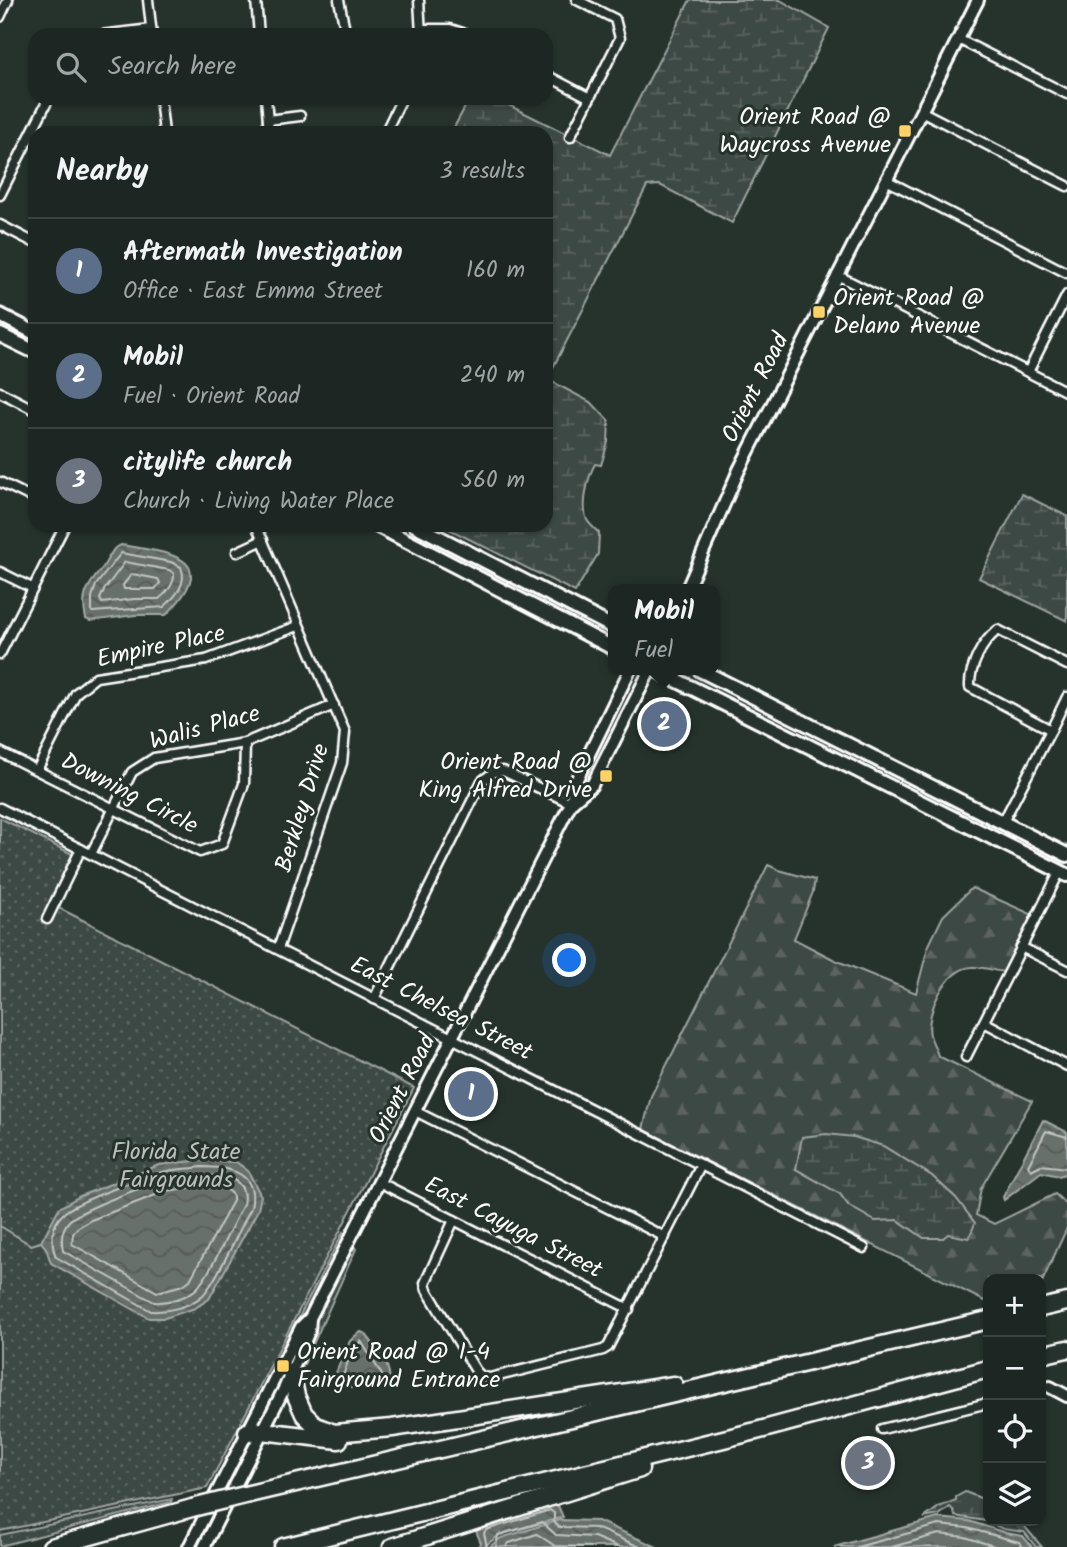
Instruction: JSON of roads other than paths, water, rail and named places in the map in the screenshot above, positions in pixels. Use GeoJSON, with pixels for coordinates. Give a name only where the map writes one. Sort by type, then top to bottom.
{"type":"FeatureCollection","features":[{"type":"Feature","properties":{"kind":"highway"},"geometry":{"type":"LineString","coordinates":[[1046,1307],[1067,1302]]}},
{"type":"Feature","properties":{"kind":"highway"},"geometry":{"type":"LineString","coordinates":[[51,1547],[248,1494],[983,1321]]}},
{"type":"Feature","properties":{"kind":"highway"},"geometry":{"type":"LineString","coordinates":[[1046,1354],[1067,1349]]}},
{"type":"Feature","properties":{"kind":"highway"},"geometry":{"type":"LineString","coordinates":[[283,1547],[756,1431],[983,1370]]}},
{"type":"Feature","properties":{"kind":"highway"},"geometry":{"type":"LineString","coordinates":[[291,1371],[296,1396],[304,1414],[316,1426],[334,1433],[392,1428],[691,1382],[729,1381]]}},
{"type":"Feature","properties":{"kind":"highway"},"geometry":{"type":"LineString","coordinates":[[255,1432],[339,1440],[392,1428]]}},
{"type":"Feature","properties":{"kind":"highway"},"geometry":{"type":"LineString","coordinates":[[392,1547],[559,1496],[756,1431]]}},
{"type":"Feature","properties":{"kind":"main road"},"geometry":{"type":"LineString","coordinates":[[0,316],[28,330]]}},
{"type":"Feature","properties":{"kind":"main road"},"geometry":{"type":"LineString","coordinates":[[0,335],[13,333],[28,340]]}},
{"type":"Feature","properties":{"kind":"main road"},"geometry":{"type":"LineString","coordinates":[[0,335],[28,349]]}},
{"type":"Feature","properties":{"kind":"main road"},"geometry":{"type":"LineString","coordinates":[[389,532],[608,645]]}},
{"type":"Feature","properties":{"kind":"main road"},"geometry":{"type":"LineString","coordinates":[[429,532],[608,624]]}},
{"type":"Feature","properties":{"kind":"main road"},"geometry":{"type":"LineString","coordinates":[[666,675],[1060,871]]}},
{"type":"Feature","properties":{"kind":"main road"},"geometry":{"type":"LineString","coordinates":[[709,675],[1067,855]]}},
{"type":"Feature","properties":{"kind":"main road"},"geometry":{"type":"LineString","coordinates":[[1022,852],[1048,845]]}},
{"type":"Feature","properties":{"kind":"main road"},"geometry":{"type":"LineString","coordinates":[[1048,845],[1060,871]]}},
{"type":"Feature","properties":{"kind":"street"},"geometry":{"type":"LineString","coordinates":[[0,17],[8,0]]}},
{"type":"Feature","properties":{"kind":"street"},"geometry":{"type":"LineString","coordinates":[[148,0],[152,28]]}},
{"type":"Feature","properties":{"kind":"street"},"geometry":{"type":"LineString","coordinates":[[256,0],[258,28]]}},
{"type":"Feature","properties":{"kind":"street"},"geometry":{"type":"LineString","coordinates":[[339,0],[344,28]]}},
{"type":"Feature","properties":{"kind":"street"},"geometry":{"type":"LineString","coordinates":[[419,0],[422,28]]}},
{"type":"Feature","properties":{"kind":"street"},"geometry":{"type":"LineString","coordinates":[[570,137],[620,37],[615,19],[577,0]]}},
{"type":"Feature","properties":{"kind":"street","name":"Orient Road"},"geometry":{"type":"LineString","coordinates":[[689,584],[739,470],[978,0]]}},
{"type":"Feature","properties":{"kind":"street"},"geometry":{"type":"LineString","coordinates":[[958,38],[1067,94]]}},
{"type":"Feature","properties":{"kind":"street"},"geometry":{"type":"LineString","coordinates":[[553,79],[590,98]]}},
{"type":"Feature","properties":{"kind":"street"},"geometry":{"type":"LineString","coordinates":[[35,126],[45,105]]}},
{"type":"Feature","properties":{"kind":"street"},"geometry":{"type":"LineString","coordinates":[[161,105],[163,126]]}},
{"type":"Feature","properties":{"kind":"street"},"geometry":{"type":"LineString","coordinates":[[266,105],[268,126]]}},
{"type":"Feature","properties":{"kind":"street"},"geometry":{"type":"LineString","coordinates":[[388,126],[399,105]]}},
{"type":"Feature","properties":{"kind":"street"},"geometry":{"type":"LineString","coordinates":[[921,111],[1067,186]]}},
{"type":"Feature","properties":{"kind":"street"},"geometry":{"type":"LineString","coordinates":[[268,120],[300,116]]}},
{"type":"Feature","properties":{"kind":"street"},"geometry":{"type":"LineString","coordinates":[[0,195],[28,140]]}},
{"type":"Feature","properties":{"kind":"street"},"geometry":{"type":"LineString","coordinates":[[886,180],[1067,273]]}},
{"type":"Feature","properties":{"kind":"street"},"geometry":{"type":"LineString","coordinates":[[0,225],[28,239]]}},
{"type":"Feature","properties":{"kind":"street"},"geometry":{"type":"LineString","coordinates":[[837,275],[1067,392]]}},
{"type":"Feature","properties":{"kind":"street"},"geometry":{"type":"LineString","coordinates":[[1027,372],[1067,295]]}},
{"type":"Feature","properties":{"kind":"street"},"geometry":{"type":"LineString","coordinates":[[0,391],[28,406]]}},
{"type":"Feature","properties":{"kind":"street"},"geometry":{"type":"LineString","coordinates":[[0,482],[28,496]]}},
{"type":"Feature","properties":{"kind":"street"},"geometry":{"type":"LineString","coordinates":[[0,654],[61,532]]}},
{"type":"Feature","properties":{"kind":"street","name":"Berkley Drive"},"geometry":{"type":"LineString","coordinates":[[259,532],[345,732],[342,763],[278,949]]}},
{"type":"Feature","properties":{"kind":"street"},"geometry":{"type":"LineString","coordinates":[[237,552],[262,540]]}},
{"type":"Feature","properties":{"kind":"street"},"geometry":{"type":"LineString","coordinates":[[0,572],[32,588]]}},
{"type":"Feature","properties":{"kind":"street","name":"Orient Road"},"geometry":{"type":"LineString","coordinates":[[683,584],[693,573]]}},
{"type":"Feature","properties":{"kind":"street","name":"Empire Place"},"geometry":{"type":"LineString","coordinates":[[37,770],[76,693],[96,677],[206,660],[298,626]]}},
{"type":"Feature","properties":{"kind":"street"},"geometry":{"type":"LineString","coordinates":[[1051,730],[970,687],[969,675],[989,636],[998,631],[1067,665]]}},
{"type":"Feature","properties":{"kind":"street","name":"Orient Road"},"geometry":{"type":"LineString","coordinates":[[204,1547],[301,1327],[310,1318],[571,803],[576,781],[628,675]]}},
{"type":"Feature","properties":{"kind":"street","name":"Orient Road"},"geometry":{"type":"LineString","coordinates":[[571,803],[592,785],[647,675]]}},
{"type":"Feature","properties":{"kind":"street"},"geometry":{"type":"LineString","coordinates":[[1003,822],[1067,697]]}},
{"type":"Feature","properties":{"kind":"street","name":"Walis Place"},"geometry":{"type":"LineString","coordinates":[[91,854],[132,772],[154,758],[245,743],[334,705]]}},
{"type":"Feature","properties":{"kind":"street","name":"Downing Circle"},"geometry":{"type":"LineString","coordinates":[[0,752],[200,852],[222,844],[244,784],[245,743]]}},
{"type":"Feature","properties":{"kind":"street"},"geometry":{"type":"LineString","coordinates":[[374,999],[482,781],[494,772],[503,771],[571,803]]}},
{"type":"Feature","properties":{"kind":"street","name":"East Chelsea Street"},"geometry":{"type":"LineString","coordinates":[[0,808],[864,1248]]}},
{"type":"Feature","properties":{"kind":"street"},"geometry":{"type":"LineString","coordinates":[[47,919],[81,849]]}},
{"type":"Feature","properties":{"kind":"street"},"geometry":{"type":"LineString","coordinates":[[966,1057],[1060,871]]}},
{"type":"Feature","properties":{"kind":"street"},"geometry":{"type":"LineString","coordinates":[[1021,947],[1067,970]]}},
{"type":"Feature","properties":{"kind":"street"},"geometry":{"type":"LineString","coordinates":[[984,1022],[1067,1066]]}},
{"type":"Feature","properties":{"kind":"street"},"geometry":{"type":"LineString","coordinates":[[415,1111],[665,1237]]}},
{"type":"Feature","properties":{"kind":"street"},"geometry":{"type":"LineString","coordinates":[[454,1220],[425,1283],[476,1371],[482,1377],[489,1378],[608,1347],[701,1165]]}},
{"type":"Feature","properties":{"kind":"street","name":"East Cayuga Street"},"geometry":{"type":"LineString","coordinates":[[379,1182],[629,1309]]}},
{"type":"Feature","properties":{"kind":"street","name":"Orient Road"},"geometry":{"type":"LineString","coordinates":[[190,1547],[291,1371],[309,1331],[310,1318]]}},
{"type":"Feature","properties":{"kind":"street"},"geometry":{"type":"LineString","coordinates":[[1046,1389],[1067,1395]]}},
{"type":"Feature","properties":{"kind":"street"},"geometry":{"type":"LineString","coordinates":[[882,1429],[983,1404]]}},
{"type":"Feature","properties":{"kind":"water"},"geometry":{"type":"Polygon","coordinates":[[[121,545],[172,555],[184,561],[190,569],[190,581],[183,596],[166,615],[135,615],[90,621],[86,619],[84,603],[89,585],[113,550],[121,545]]]}},
{"type":"Feature","properties":{"kind":"water"},"geometry":{"type":"Polygon","coordinates":[[[1043,1120],[1067,1132],[1067,1173],[1059,1176],[1041,1172],[1004,1200],[1003,1197],[1043,1120]]]}},
{"type":"Feature","properties":{"kind":"water"},"geometry":{"type":"Polygon","coordinates":[[[201,1160],[236,1162],[248,1171],[261,1196],[258,1210],[209,1299],[195,1308],[165,1318],[149,1318],[51,1263],[41,1242],[59,1208],[80,1196],[159,1165],[201,1160]]]}},
{"type":"Feature","properties":{"kind":"water"},"geometry":{"type":"Polygon","coordinates":[[[361,1332],[366,1334],[382,1356],[388,1369],[389,1381],[361,1388],[346,1386],[333,1379],[350,1341],[361,1332]]]}},
{"type":"Feature","properties":{"kind":"water"},"geometry":{"type":"Polygon","coordinates":[[[556,1501],[563,1517],[500,1535],[483,1547],[477,1547],[481,1543],[474,1526],[556,1501]]]}},
{"type":"Feature","properties":{"kind":"water"},"geometry":{"type":"Polygon","coordinates":[[[938,1518],[969,1521],[1023,1536],[1032,1547],[834,1547],[938,1518]]]}},
{"type":"Feature","properties":{"kind":"water"},"geometry":{"type":"Polygon","coordinates":[[[560,1520],[598,1521],[657,1547],[489,1547],[501,1538],[560,1520]]]}},
{"type":"Feature","properties":{"kind":"waterway"},"geometry":{"type":"LineString","coordinates":[[0,1226],[31,1245],[41,1242]]}},
{"type":"Feature","properties":{"kind":"place","name":"Orient Road @ Waycross Avenue"},"geometry":{"type":"Point","coordinates":[905,131]}},
{"type":"Feature","properties":{"kind":"place","name":"Orient Road @ Delano Avenue"},"geometry":{"type":"Point","coordinates":[819,312]}},
{"type":"Feature","properties":{"kind":"place","name":"Mobil"},"geometry":{"type":"Point","coordinates":[664,724]}},
{"type":"Feature","properties":{"kind":"place","name":"Orient Road @ King Alfred Drive"},"geometry":{"type":"Point","coordinates":[606,776]}},
{"type":"Feature","properties":{"kind":"place","name":"Aftermath Investigation"},"geometry":{"type":"Point","coordinates":[471,1094]}},
{"type":"Feature","properties":{"kind":"place","name":"Orient Road @ I-4 Fairground Entrance"},"geometry":{"type":"Point","coordinates":[283,1366]}},
{"type":"Feature","properties":{"kind":"place","name":"citylife church"},"geometry":{"type":"Point","coordinates":[868,1463]}},
{"type":"Feature","properties":{"kind":"park label","name":"Florida State Fairgrounds"},"geometry":{"type":"Point","coordinates":[176,1166]}}]}
